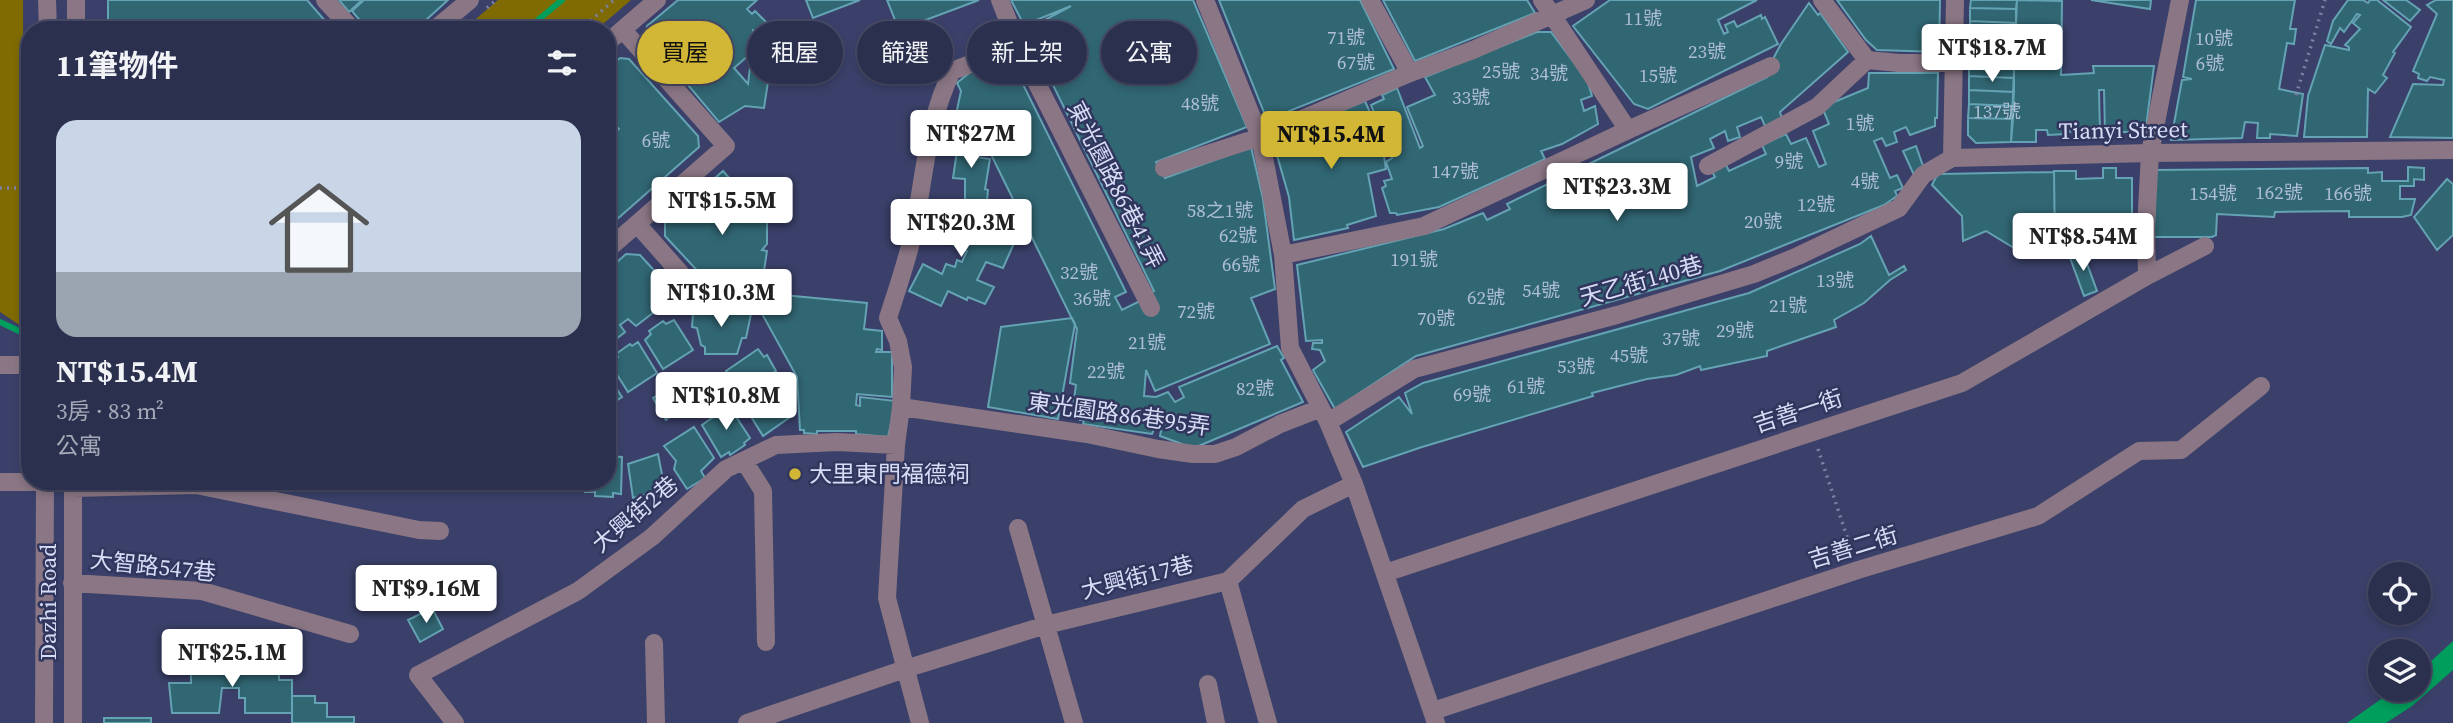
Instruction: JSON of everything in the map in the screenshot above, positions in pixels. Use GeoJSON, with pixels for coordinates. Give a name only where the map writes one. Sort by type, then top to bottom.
{"type":"FeatureCollection","features":[{"type":"Feature","properties":{"kind":"street"},"geometry":{"type":"LineString","coordinates":[[47,0],[48,21]]}},
{"type":"Feature","properties":{"kind":"street"},"geometry":{"type":"LineString","coordinates":[[76,0],[76,21]]}},
{"type":"Feature","properties":{"kind":"street"},"geometry":{"type":"LineString","coordinates":[[325,0],[345,21]]}},
{"type":"Feature","properties":{"kind":"street"},"geometry":{"type":"LineString","coordinates":[[445,21],[470,0]]}},
{"type":"Feature","properties":{"kind":"street"},"geometry":{"type":"LineString","coordinates":[[616,36],[657,0]]}},
{"type":"Feature","properties":{"kind":"street","name":"東光園路86巷41弄"},"geometry":{"type":"LineString","coordinates":[[1000,0],[1008,21]]}},
{"type":"Feature","properties":{"kind":"street"},"geometry":{"type":"LineString","coordinates":[[1205,0],[1260,137],[1283,255],[1290,348],[1325,415],[1354,484],[1434,717]]}},
{"type":"Feature","properties":{"kind":"street"},"geometry":{"type":"LineString","coordinates":[[1370,0],[1410,73]]}},
{"type":"Feature","properties":{"kind":"street"},"geometry":{"type":"LineString","coordinates":[[1542,0],[1628,130]]}},
{"type":"Feature","properties":{"kind":"street"},"geometry":{"type":"LineString","coordinates":[[1164,168],[1260,137],[1410,73],[1473,50],[1586,0]]}},
{"type":"Feature","properties":{"kind":"street"},"geometry":{"type":"LineString","coordinates":[[1822,0],[1867,60],[1954,63]]}},
{"type":"Feature","properties":{"kind":"street"},"geometry":{"type":"LineString","coordinates":[[1952,158],[1955,0]]}},
{"type":"Feature","properties":{"kind":"street"},"geometry":{"type":"LineString","coordinates":[[2147,276],[2146,228],[2150,153],[2180,0]]}},
{"type":"Feature","properties":{"kind":"street"},"geometry":{"type":"LineString","coordinates":[[616,242],[726,146],[623,30]]}},
{"type":"Feature","properties":{"kind":"street"},"geometry":{"type":"LineString","coordinates":[[1708,166],[1817,107],[1867,60]]}},
{"type":"Feature","properties":{"kind":"street"},"geometry":{"type":"LineString","coordinates":[[920,723],[887,598],[903,367],[898,341],[888,318],[914,232],[929,136],[939,98],[952,71],[967,65]]}},
{"type":"Feature","properties":{"kind":"street"},"geometry":{"type":"LineString","coordinates":[[1283,255],[1424,226],[1771,66]]}},
{"type":"Feature","properties":{"kind":"street","name":"東光園路86巷41弄"},"geometry":{"type":"LineString","coordinates":[[1037,84],[1151,308]]}},
{"type":"Feature","properties":{"kind":"street","name":"Tianyi Street"},"geometry":{"type":"LineString","coordinates":[[1952,158],[2453,150]]}},
{"type":"Feature","properties":{"kind":"street","name":"天乙街140巷"},"geometry":{"type":"LineString","coordinates":[[1325,415],[1414,369],[1617,315],[1754,274],[1798,256],[1899,208],[1923,175],[1952,158]]}},
{"type":"Feature","properties":{"kind":"street"},"geometry":{"type":"LineString","coordinates":[[637,224],[698,293]]}},
{"type":"Feature","properties":{"kind":"street","name":"吉善一街"},"geometry":{"type":"LineString","coordinates":[[1385,573],[1962,383],[2147,276],[2205,246]]}},
{"type":"Feature","properties":{"kind":"street"},"geometry":{"type":"LineString","coordinates":[[0,365],[21,365]]}},
{"type":"Feature","properties":{"kind":"street","name":"吉善二街"},"geometry":{"type":"LineString","coordinates":[[1434,717],[1858,570],[2038,516],[2139,451],[2181,450],[2261,386]]}},
{"type":"Feature","properties":{"kind":"street","name":"東光園路86巷95弄"},"geometry":{"type":"LineString","coordinates":[[901,407],[1087,434],[1193,454],[1215,454],[1236,447],[1280,424],[1325,415]]}},
{"type":"Feature","properties":{"kind":"street","name":"大興街2巷"},"geometry":{"type":"LineString","coordinates":[[455,723],[418,675],[578,591],[652,537],[726,469],[776,445],[837,442],[896,445]]}},
{"type":"Feature","properties":{"kind":"street"},"geometry":{"type":"LineString","coordinates":[[744,461],[763,491],[766,642]]}},
{"type":"Feature","properties":{"kind":"street"},"geometry":{"type":"LineString","coordinates":[[0,482],[21,482]]}},
{"type":"Feature","properties":{"kind":"street","name":"大興街17巷"},"geometry":{"type":"LineString","coordinates":[[747,723],[905,669],[1046,625],[1228,581],[1303,509],[1354,484]]}},
{"type":"Feature","properties":{"kind":"street","name":"Dazhi Road"},"geometry":{"type":"LineString","coordinates":[[44,723],[45,490]]}},
{"type":"Feature","properties":{"kind":"street","name":"Dazhi Road"},"geometry":{"type":"LineString","coordinates":[[73,490],[73,722]]}},
{"type":"Feature","properties":{"kind":"street"},"geometry":{"type":"LineString","coordinates":[[222,490],[419,530],[440,531]]}},
{"type":"Feature","properties":{"kind":"street"},"geometry":{"type":"LineString","coordinates":[[1018,528],[1074,723]]}},
{"type":"Feature","properties":{"kind":"street"},"geometry":{"type":"LineString","coordinates":[[1228,581],[1268,723]]}},
{"type":"Feature","properties":{"kind":"street","name":"大智路547巷"},"geometry":{"type":"LineString","coordinates":[[72,583],[202,591],[350,634]]}},
{"type":"Feature","properties":{"kind":"street"},"geometry":{"type":"LineString","coordinates":[[654,643],[656,723]]}},
{"type":"Feature","properties":{"kind":"street"},"geometry":{"type":"LineString","coordinates":[[1208,684],[1216,723]]}},
{"type":"Feature","properties":{"kind":"street"},"geometry":{"type":"LineString","coordinates":[[51,723],[73,722]]}},
{"type":"Feature","properties":{"kind":"path"},"geometry":{"type":"LineString","coordinates":[[590,21],[614,0]]}},
{"type":"Feature","properties":{"kind":"path"},"geometry":{"type":"LineString","coordinates":[[2296,95],[2325,0]]}},
{"type":"Feature","properties":{"kind":"path"},"geometry":{"type":"LineString","coordinates":[[0,188],[21,188]]}},
{"type":"Feature","properties":{"kind":"path"},"geometry":{"type":"LineString","coordinates":[[1812,432],[1858,570]]}},
{"type":"Feature","properties":{"kind":"shaded area"},"geometry":{"type":"Polygon","coordinates":[[[0,0],[23,0],[21,326],[0,312],[0,0]]]}},
{"type":"Feature","properties":{"kind":"shaded area"},"geometry":{"type":"Polygon","coordinates":[[[498,0],[631,0],[606,21],[474,21],[498,0]]]}},
{"type":"Feature","properties":{"kind":"shaded area"},"geometry":{"type":"Polygon","coordinates":[[[2453,641],[2453,670],[2431,689],[2431,661],[2453,641]]]}},
{"type":"Feature","properties":{"kind":"shaded area"},"geometry":{"type":"Polygon","coordinates":[[[2377,702],[2417,702],[2386,723],[2347,723],[2377,702]]]}},
{"type":"Feature","properties":{"kind":"building"},"geometry":{"type":"Polygon","coordinates":[[[108,0],[307,0],[325,21],[108,21],[108,0]]]}},
{"type":"Feature","properties":{"kind":"building"},"geometry":{"type":"Polygon","coordinates":[[[339,0],[362,0],[349,12],[339,0]]]}},
{"type":"Feature","properties":{"kind":"building"},"geometry":{"type":"Polygon","coordinates":[[[364,0],[448,0],[425,21],[360,21],[352,11],[364,0]]]}},
{"type":"Feature","properties":{"kind":"building"},"geometry":{"type":"Polygon","coordinates":[[[678,0],[757,0],[747,9],[752,14],[755,11],[765,21],[747,21],[747,57],[734,68],[747,84],[768,84],[764,108],[745,106],[719,122],[687,84],[733,84],[733,21],[653,21],[678,0]]]}},
{"type":"Feature","properties":{"kind":"building"},"geometry":{"type":"Polygon","coordinates":[[[806,0],[860,0],[813,18],[806,0]]]}},
{"type":"Feature","properties":{"kind":"building"},"geometry":{"type":"Polygon","coordinates":[[[887,0],[979,0],[923,21],[895,21],[887,0]]]}},
{"type":"Feature","properties":{"kind":"building"},"geometry":{"type":"Polygon","coordinates":[[[1011,0],[1193,0],[1247,127],[1156,162],[1165,178],[1251,147],[1263,199],[1275,289],[1251,298],[1270,344],[1155,391],[1146,370],[1144,396],[1156,397],[1168,392],[1175,402],[1184,397],[1179,387],[1277,346],[1284,358],[1281,360],[1303,402],[1189,450],[1182,444],[1160,436],[1163,418],[1161,411],[1158,427],[1155,427],[1152,434],[1083,424],[1084,420],[1080,420],[1080,409],[1073,407],[1076,385],[1070,383],[1077,329],[978,128],[957,110],[961,91],[957,83],[967,75],[967,84],[1023,84],[1126,292],[1115,297],[1122,310],[1150,296],[1148,294],[1154,291],[1052,84],[1087,84],[1087,21],[1043,21],[1071,6],[1034,21],[1022,21],[1011,0]]]}},
{"type":"Feature","properties":{"kind":"building"},"geometry":{"type":"Polygon","coordinates":[[[1219,0],[1360,0],[1394,69],[1267,120],[1219,0]]]}},
{"type":"Feature","properties":{"kind":"building"},"geometry":{"type":"Polygon","coordinates":[[[1383,0],[1527,0],[1535,13],[1415,61],[1383,0]]]}},
{"type":"Feature","properties":{"kind":"building"},"geometry":{"type":"Polygon","coordinates":[[[1610,0],[1757,0],[1718,20],[1724,34],[1728,32],[1725,25],[1734,21],[1737,27],[1761,15],[1762,19],[1765,17],[1778,44],[1648,109],[1634,104],[1573,26],[1610,0]]]}},
{"type":"Feature","properties":{"kind":"building"},"geometry":{"type":"Polygon","coordinates":[[[1837,0],[1940,0],[1939,52],[1877,50],[1866,40],[1837,0]]]}},
{"type":"Feature","properties":{"kind":"building"},"geometry":{"type":"Polygon","coordinates":[[[1971,0],[2017,0],[2016,9],[1970,8],[1971,0]]]}},
{"type":"Feature","properties":{"kind":"building"},"geometry":{"type":"Polygon","coordinates":[[[2017,0],[2062,1],[2061,75],[2094,73],[2093,66],[2154,66],[2146,127],[2129,128],[2129,132],[2105,132],[2104,90],[2099,90],[2100,132],[2076,134],[2076,131],[2048,135],[2047,130],[2036,130],[2036,142],[2011,142],[2017,0]]]}},
{"type":"Feature","properties":{"kind":"building"},"geometry":{"type":"Polygon","coordinates":[[[2091,0],[2151,0],[2150,9],[2091,0]]]}},
{"type":"Feature","properties":{"kind":"building"},"geometry":{"type":"Polygon","coordinates":[[[2196,0],[2295,0],[2290,29],[2296,29],[2294,44],[2287,43],[2279,89],[2303,94],[2297,136],[2270,134],[2270,138],[2257,138],[2258,123],[2245,122],[2242,138],[2171,140],[2182,80],[2192,79],[2183,77],[2196,0]]]}},
{"type":"Feature","properties":{"kind":"building"},"geometry":{"type":"Polygon","coordinates":[[[2348,0],[2363,0],[2368,3],[2370,0],[2377,0],[2411,27],[2393,52],[2395,53],[2383,75],[2387,78],[2375,93],[2368,89],[2367,137],[2304,137],[2308,96],[2325,45],[2349,50],[2345,45],[2360,29],[2353,23],[2360,15],[2357,14],[2344,32],[2340,28],[2331,44],[2327,41],[2333,21],[2348,0]]]}},
{"type":"Feature","properties":{"kind":"building"},"geometry":{"type":"Polygon","coordinates":[[[2383,0],[2406,0],[2420,10],[2410,21],[2383,0]]]}},
{"type":"Feature","properties":{"kind":"building"},"geometry":{"type":"Polygon","coordinates":[[[2436,0],[2453,0],[2453,138],[2390,137],[2413,84],[2443,85],[2444,80],[2430,77],[2427,81],[2418,78],[2419,74],[2413,71],[2437,14],[2427,5],[2436,0]]]}},
{"type":"Feature","properties":{"kind":"building"},"geometry":{"type":"Polygon","coordinates":[[[1809,3],[1818,15],[1820,13],[1848,52],[1780,112],[1782,119],[1765,126],[1761,117],[1737,127],[1740,137],[1728,141],[1725,131],[1710,139],[1714,148],[1691,157],[1697,186],[1715,177],[1710,167],[1724,161],[1729,171],[1766,154],[1762,145],[1786,134],[1791,144],[1806,138],[1819,167],[1826,164],[1813,131],[1829,124],[1822,107],[1868,88],[1869,73],[1938,73],[1935,126],[1910,135],[1906,127],[1894,132],[1897,142],[1886,146],[1882,138],[1874,141],[1890,178],[1897,175],[1903,188],[1895,191],[1897,196],[1884,205],[1720,271],[1416,356],[1335,409],[1313,370],[1325,361],[1320,350],[1312,349],[1313,343],[1322,343],[1322,340],[1306,341],[1297,265],[1444,229],[1483,213],[1487,220],[1510,209],[1507,204],[1767,77],[1765,74],[1781,44],[1809,3]]]}},
{"type":"Feature","properties":{"kind":"building"},"geometry":{"type":"Polygon","coordinates":[[[1970,8],[2016,9],[2016,23],[1970,21],[1970,8]]]}},
{"type":"Feature","properties":{"kind":"building"},"geometry":{"type":"Polygon","coordinates":[[[1970,21],[2016,23],[2015,37],[1970,35],[1970,21]]]}},
{"type":"Feature","properties":{"kind":"building"},"geometry":{"type":"Polygon","coordinates":[[[1537,32],[1551,32],[1587,80],[1592,96],[1581,100],[1584,111],[1595,106],[1598,124],[1562,144],[1541,151],[1545,159],[1439,207],[1397,215],[1390,213],[1382,188],[1386,186],[1384,181],[1392,179],[1386,162],[1392,158],[1371,105],[1384,99],[1382,95],[1397,88],[1420,148],[1423,146],[1407,107],[1435,95],[1425,77],[1537,32]]]}},
{"type":"Feature","properties":{"kind":"building"},"geometry":{"type":"Polygon","coordinates":[[[1970,35],[2015,37],[2015,51],[1970,49],[1970,35]]]}},
{"type":"Feature","properties":{"kind":"building"},"geometry":{"type":"Polygon","coordinates":[[[1970,49],[2015,51],[2014,64],[1969,63],[1970,49]]]}},
{"type":"Feature","properties":{"kind":"building"},"geometry":{"type":"Polygon","coordinates":[[[620,58],[629,59],[637,68],[637,84],[651,84],[698,136],[699,147],[616,220],[616,132],[619,129],[616,126],[616,61],[620,58]]]}},
{"type":"Feature","properties":{"kind":"building"},"geometry":{"type":"Polygon","coordinates":[[[1969,63],[2014,64],[2014,78],[1969,76],[1969,63]]]}},
{"type":"Feature","properties":{"kind":"building"},"geometry":{"type":"Polygon","coordinates":[[[1969,76],[2014,78],[2014,92],[1969,90],[1969,76]]]}},
{"type":"Feature","properties":{"kind":"building"},"geometry":{"type":"Polygon","coordinates":[[[1969,90],[2014,92],[2013,106],[1969,104],[1969,90]]]}},
{"type":"Feature","properties":{"kind":"building"},"geometry":{"type":"Polygon","coordinates":[[[1365,101],[1382,140],[1374,145],[1382,144],[1386,169],[1368,174],[1376,216],[1347,225],[1348,228],[1294,240],[1289,197],[1272,138],[1365,101]]]}},
{"type":"Feature","properties":{"kind":"building"},"geometry":{"type":"Polygon","coordinates":[[[1969,104],[2013,106],[2013,119],[1968,118],[1969,104]]]}},
{"type":"Feature","properties":{"kind":"building"},"geometry":{"type":"Polygon","coordinates":[[[1968,118],[2013,119],[2011,142],[1976,143],[1968,135],[1968,118]]]}},
{"type":"Feature","properties":{"kind":"building"},"geometry":{"type":"Polygon","coordinates":[[[959,137],[978,140],[976,157],[990,159],[985,189],[988,190],[987,201],[984,200],[983,203],[965,200],[965,179],[953,178],[957,151],[954,151],[955,140],[959,140],[959,137]]]}},
{"type":"Feature","properties":{"kind":"building"},"geometry":{"type":"Polygon","coordinates":[[[1916,146],[1923,166],[1914,175],[1903,151],[1916,146]]]}},
{"type":"Feature","properties":{"kind":"building"},"geometry":{"type":"Polygon","coordinates":[[[2408,167],[2424,168],[2424,180],[2414,179],[2414,186],[2400,186],[2400,199],[2415,199],[2411,215],[2349,217],[2349,211],[2275,212],[2274,217],[2217,214],[2216,235],[2212,237],[2154,237],[2155,170],[2368,168],[2368,173],[2382,172],[2382,181],[2408,181],[2408,167]]]}},
{"type":"Feature","properties":{"kind":"building"},"geometry":{"type":"Polygon","coordinates":[[[2103,168],[2116,168],[2116,178],[2132,178],[2129,241],[2111,241],[2055,256],[2054,171],[2076,171],[2076,179],[2103,178],[2103,168]]]}},
{"type":"Feature","properties":{"kind":"building"},"geometry":{"type":"Polygon","coordinates":[[[723,171],[767,221],[767,244],[762,250],[767,251],[764,271],[759,281],[744,293],[719,294],[665,236],[665,222],[723,171]]]}},
{"type":"Feature","properties":{"kind":"building"},"geometry":{"type":"Polygon","coordinates":[[[2054,172],[2055,243],[2025,243],[2024,254],[1986,231],[1963,241],[1962,216],[1932,185],[1940,174],[2054,172]]]}},
{"type":"Feature","properties":{"kind":"building"},"geometry":{"type":"Polygon","coordinates":[[[2447,179],[2453,184],[2453,235],[2437,250],[2414,217],[2447,179]]]}},
{"type":"Feature","properties":{"kind":"building"},"geometry":{"type":"Polygon","coordinates":[[[932,205],[1015,241],[1003,268],[986,262],[977,280],[994,287],[985,304],[968,297],[967,300],[948,291],[941,306],[909,291],[923,264],[942,274],[946,264],[955,267],[957,260],[962,262],[967,251],[924,231],[932,205]]]}},
{"type":"Feature","properties":{"kind":"building"},"geometry":{"type":"Polygon","coordinates":[[[1871,236],[1889,275],[1904,266],[1906,270],[1864,303],[1834,320],[1836,327],[1767,351],[1767,356],[1701,370],[1700,366],[1676,375],[1647,379],[1592,393],[1593,396],[1363,467],[1346,432],[1399,397],[1412,414],[1405,393],[1423,383],[1749,293],[1860,244],[1871,236]]]}},
{"type":"Feature","properties":{"kind":"building"},"geometry":{"type":"Polygon","coordinates":[[[2082,250],[2097,291],[2084,296],[2069,255],[2082,250]]]}},
{"type":"Feature","properties":{"kind":"building"},"geometry":{"type":"Polygon","coordinates":[[[626,254],[640,255],[684,303],[658,309],[636,326],[628,319],[620,325],[625,332],[616,339],[616,263],[626,254]]]}},
{"type":"Feature","properties":{"kind":"building"},"geometry":{"type":"Polygon","coordinates":[[[762,293],[867,303],[864,329],[882,331],[882,350],[877,349],[876,352],[892,352],[892,397],[857,394],[856,405],[860,406],[860,397],[896,401],[888,437],[856,434],[856,431],[817,431],[817,434],[800,430],[797,377],[761,312],[762,293]]]}},
{"type":"Feature","properties":{"kind":"building"},"geometry":{"type":"Polygon","coordinates":[[[698,308],[744,309],[743,314],[751,314],[746,338],[742,338],[737,354],[705,354],[697,328],[692,327],[693,314],[699,313],[698,308]]]}},
{"type":"Feature","properties":{"kind":"building"},"geometry":{"type":"Polygon","coordinates":[[[1072,318],[1075,324],[1058,419],[988,407],[1001,327],[1072,318]]]}},
{"type":"Feature","properties":{"kind":"building"},"geometry":{"type":"Polygon","coordinates":[[[674,320],[693,350],[663,369],[645,340],[651,334],[649,331],[663,321],[666,324],[674,320]]]}},
{"type":"Feature","properties":{"kind":"building"},"geometry":{"type":"Polygon","coordinates":[[[638,342],[657,373],[628,392],[616,373],[616,354],[630,344],[632,346],[638,342]]]}},
{"type":"Feature","properties":{"kind":"building"},"geometry":{"type":"Polygon","coordinates":[[[758,349],[764,357],[767,355],[776,371],[773,373],[777,381],[746,402],[726,371],[758,349]]]}},
{"type":"Feature","properties":{"kind":"building"},"geometry":{"type":"Polygon","coordinates":[[[616,388],[622,397],[616,401],[616,388]]]}},
{"type":"Feature","properties":{"kind":"building"},"geometry":{"type":"Polygon","coordinates":[[[783,390],[795,408],[790,411],[793,415],[763,436],[747,410],[754,406],[757,410],[783,390]]]}},
{"type":"Feature","properties":{"kind":"building"},"geometry":{"type":"Polygon","coordinates":[[[662,393],[674,413],[666,420],[653,398],[662,393]]]}},
{"type":"Feature","properties":{"kind":"building"},"geometry":{"type":"Polygon","coordinates":[[[729,406],[750,438],[730,455],[729,452],[721,457],[702,425],[729,406]]]}},
{"type":"Feature","properties":{"kind":"building"},"geometry":{"type":"Polygon","coordinates":[[[694,427],[714,458],[701,471],[705,478],[687,489],[674,469],[676,461],[664,446],[694,427]]]}},
{"type":"Feature","properties":{"kind":"building"},"geometry":{"type":"Polygon","coordinates":[[[658,454],[663,480],[670,478],[672,489],[666,491],[667,494],[648,498],[647,494],[633,498],[628,464],[658,454]]]}},
{"type":"Feature","properties":{"kind":"building"},"geometry":{"type":"Polygon","coordinates":[[[616,457],[622,457],[621,494],[613,493],[613,497],[595,496],[595,492],[585,492],[616,490],[616,457]]]}},
{"type":"Feature","properties":{"kind":"building"},"geometry":{"type":"Polygon","coordinates":[[[432,608],[443,629],[420,642],[408,620],[432,608]]]}},
{"type":"Feature","properties":{"kind":"building"},"geometry":{"type":"Polygon","coordinates":[[[204,662],[236,665],[236,662],[250,662],[250,665],[261,665],[261,672],[279,672],[279,680],[292,680],[292,713],[245,713],[245,698],[239,698],[239,688],[222,688],[219,713],[172,713],[169,683],[191,683],[191,665],[204,665],[204,662]]]}},
{"type":"Feature","properties":{"kind":"building"},"geometry":{"type":"Polygon","coordinates":[[[292,696],[315,696],[315,703],[327,703],[327,717],[354,717],[354,723],[292,723],[292,696]]]}},
{"type":"Feature","properties":{"kind":"building"},"geometry":{"type":"Polygon","coordinates":[[[104,718],[151,718],[151,723],[104,723],[104,718]]]}},
{"type":"Feature","properties":{"kind":"waterway"},"geometry":{"type":"LineString","coordinates":[[537,21],[562,0]]}},
{"type":"Feature","properties":{"kind":"waterway"},"geometry":{"type":"LineString","coordinates":[[0,322],[21,332]]}},
{"type":"Feature","properties":{"kind":"place","name":"大里東門福德祠"},"geometry":{"type":"Point","coordinates":[795,474]}}]}
